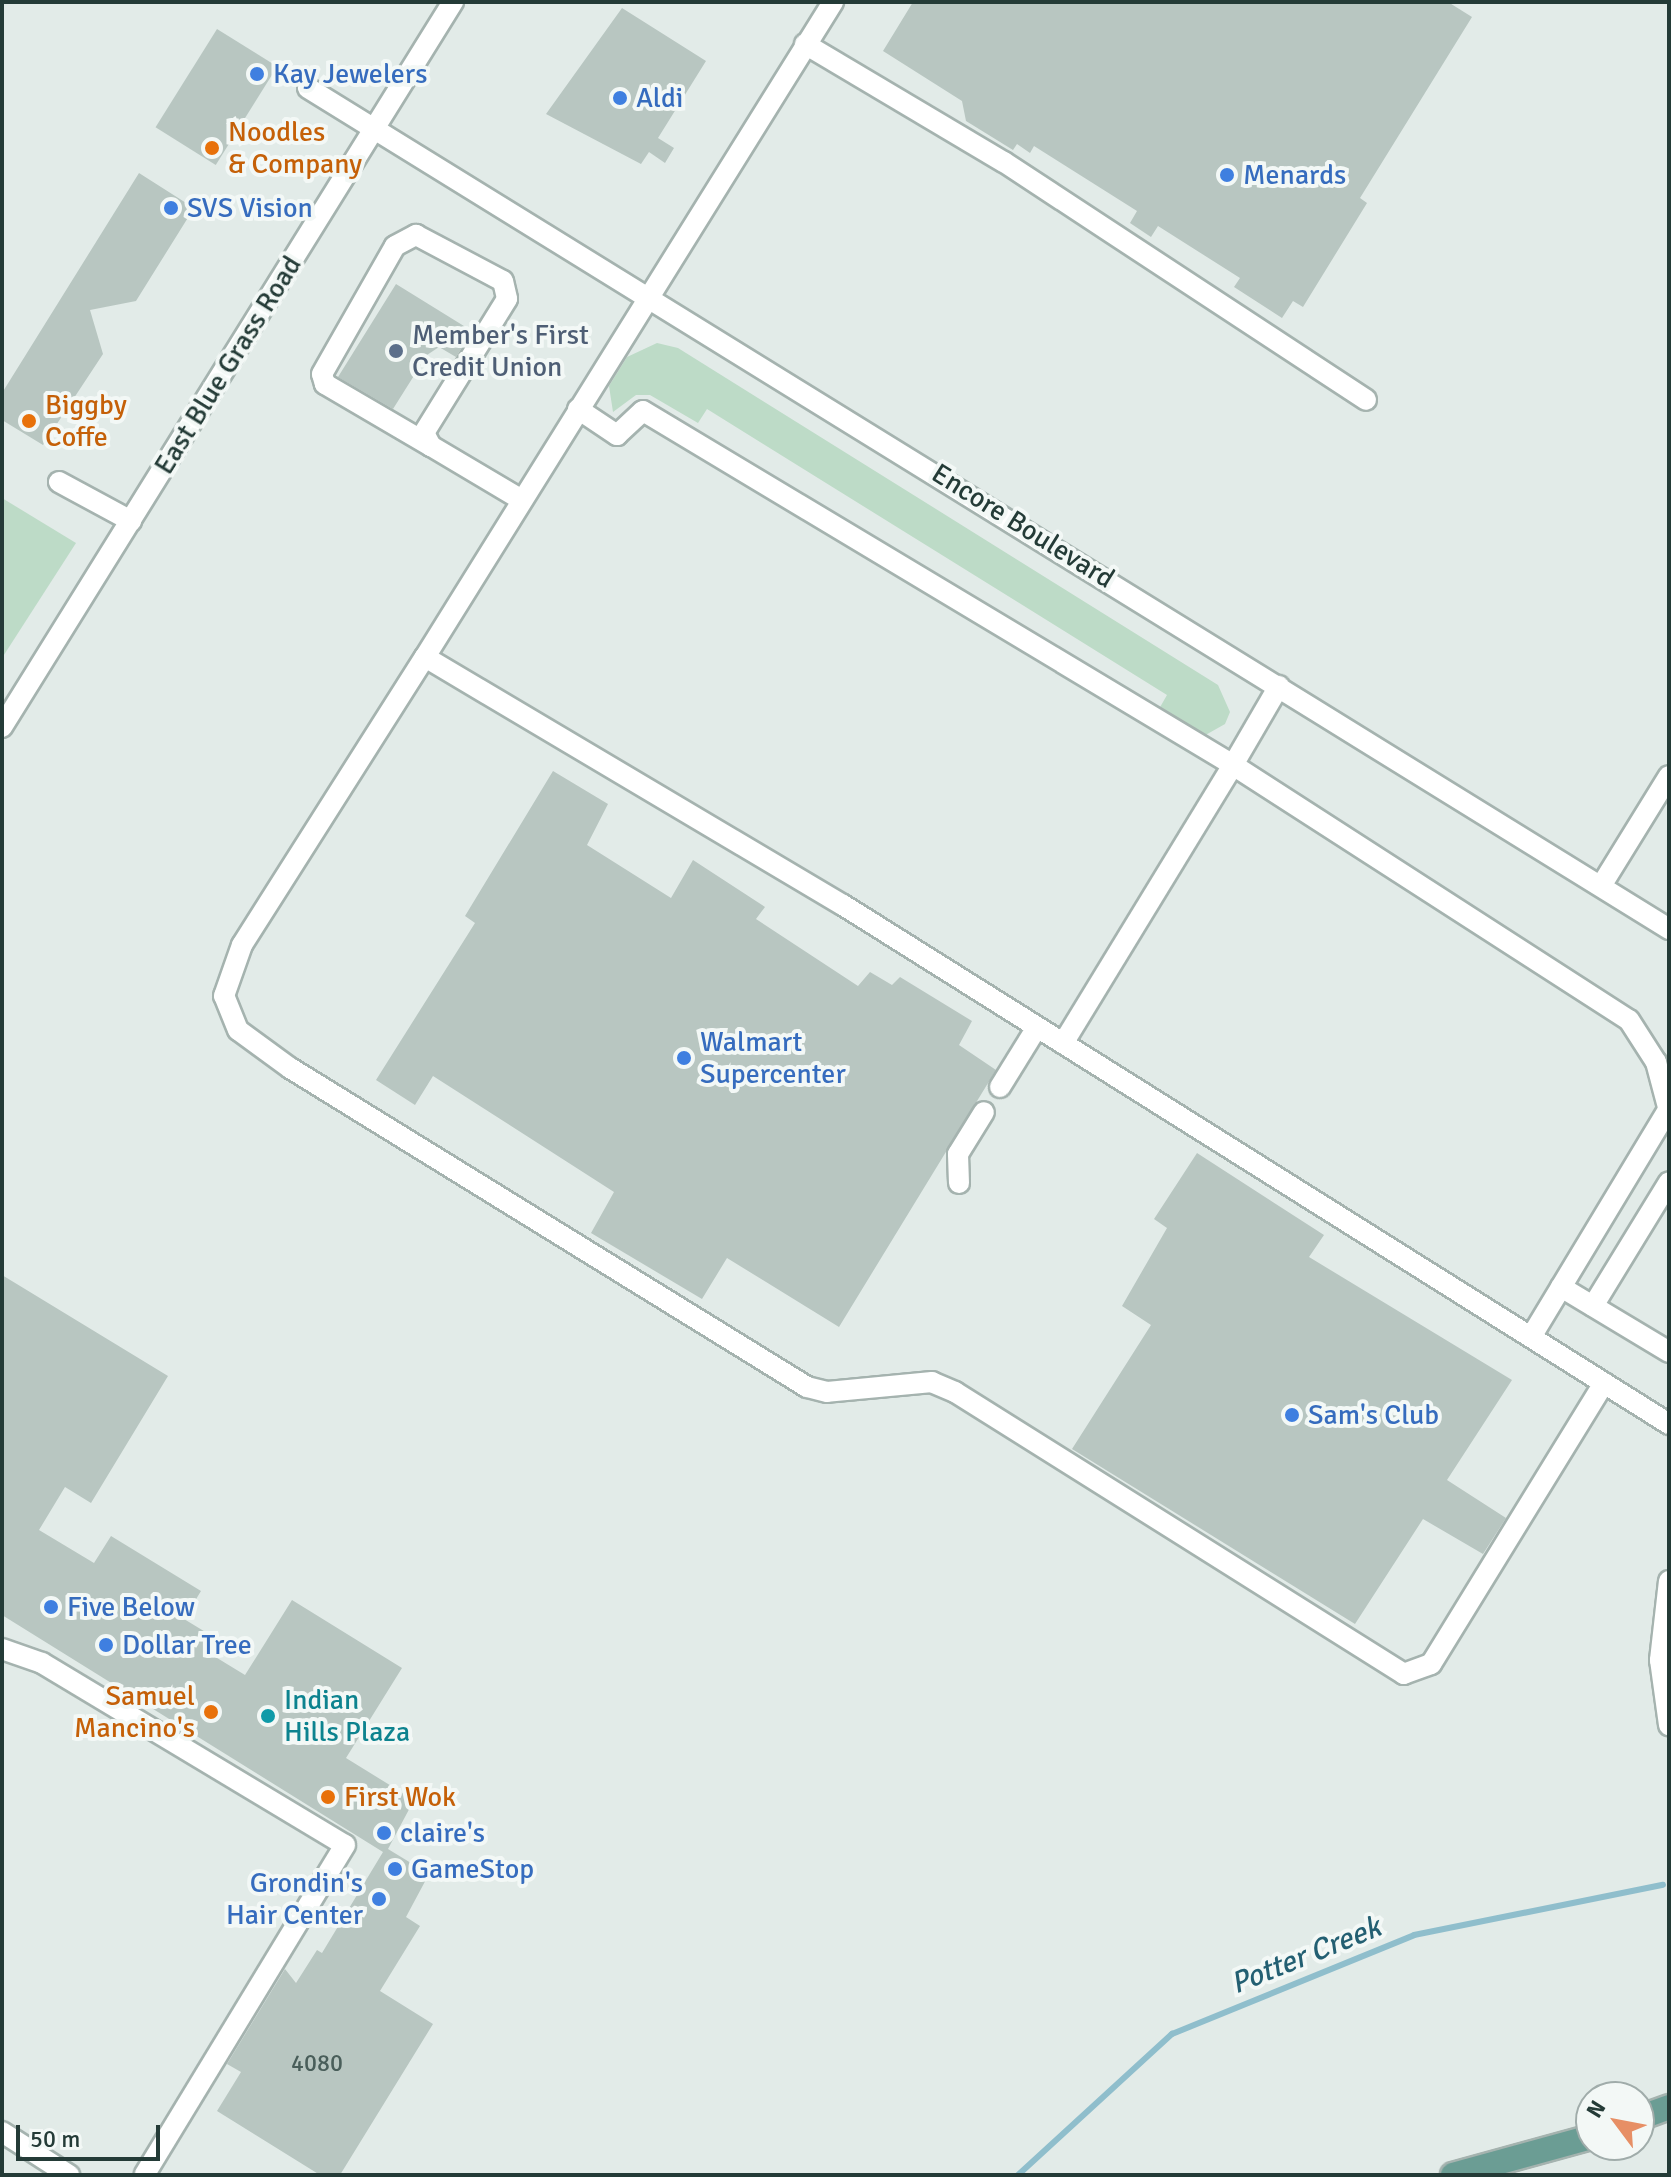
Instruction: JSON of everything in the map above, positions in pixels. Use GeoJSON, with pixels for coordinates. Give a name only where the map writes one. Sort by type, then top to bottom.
{"type":"FeatureCollection","features":[{"type":"Feature","properties":{"kind":"main road"},"geometry":{"type":"LineString","coordinates":[[1453,2175],[1575,2141]]}},
{"type":"Feature","properties":{"kind":"street","name":"East Blue Grass Road"},"geometry":{"type":"LineString","coordinates":[[2,727],[453,2]]}},
{"type":"Feature","properties":{"kind":"street"},"geometry":{"type":"LineString","coordinates":[[833,2],[647,293],[425,657],[242,945],[224,996],[238,1030],[791,1378],[827,1392],[932,1382],[955,1392],[1404,1674],[1431,1664],[1604,1383]]}},
{"type":"Feature","properties":{"kind":"street"},"geometry":{"type":"LineString","coordinates":[[805,44],[1004,162],[1366,400]]}},
{"type":"Feature","properties":{"kind":"street","name":"Encore Boulevard"},"geometry":{"type":"LineString","coordinates":[[308,88],[377,124],[1669,929]]}},
{"type":"Feature","properties":{"kind":"street"},"geometry":{"type":"LineString","coordinates":[[427,440],[507,299],[503,281],[429,238],[404,238],[391,254],[322,374],[325,384],[427,440],[522,500]]}},
{"type":"Feature","properties":{"kind":"street"},"geometry":{"type":"LineString","coordinates":[[578,409],[617,435],[643,411],[1233,765],[1629,1020],[1656,1062],[1668,1108],[1531,1337]]}},
{"type":"Feature","properties":{"kind":"street"},"geometry":{"type":"LineString","coordinates":[[59,482],[131,521]]}},
{"type":"Feature","properties":{"kind":"street"},"geometry":{"type":"LineString","coordinates":[[425,657],[1063,1043],[1669,1424]]}},
{"type":"Feature","properties":{"kind":"street"},"geometry":{"type":"LineString","coordinates":[[1063,1043],[1279,686]]}},
{"type":"Feature","properties":{"kind":"street"},"geometry":{"type":"LineString","coordinates":[[1601,886],[1669,776]]}},
{"type":"Feature","properties":{"kind":"street"},"geometry":{"type":"LineString","coordinates":[[1000,1087],[1037,1027]]}},
{"type":"Feature","properties":{"kind":"street"},"geometry":{"type":"LineString","coordinates":[[959,1183],[958,1154],[984,1112]]}},
{"type":"Feature","properties":{"kind":"street"},"geometry":{"type":"LineString","coordinates":[[1593,1306],[1669,1182]]}},
{"type":"Feature","properties":{"kind":"street"},"geometry":{"type":"LineString","coordinates":[[1561,1287],[1669,1352]]}},
{"type":"Feature","properties":{"kind":"street"},"geometry":{"type":"LineString","coordinates":[[1669,1581],[1660,1660],[1669,1725]]}},
{"type":"Feature","properties":{"kind":"street"},"geometry":{"type":"LineString","coordinates":[[2,1649],[42,1663],[345,1845],[144,2175]]}},
{"type":"Feature","properties":{"kind":"street"},"geometry":{"type":"LineString","coordinates":[[2,2132],[69,2175]]}},
{"type":"Feature","properties":{"kind":"green space"},"geometry":{"type":"Polygon","coordinates":[[[657,343],[678,348],[1218,685],[1230,712],[1225,724],[1202,737],[1159,709],[1167,695],[707,409],[698,423],[650,395],[636,395],[613,412],[609,386],[627,357],[657,343]]]}},
{"type":"Feature","properties":{"kind":"green space"},"geometry":{"type":"Polygon","coordinates":[[[2,498],[76,543],[2,658],[2,498]]]}},
{"type":"Feature","properties":{"kind":"building","name":"Menards"},"geometry":{"type":"Polygon","coordinates":[[[913,2],[1448,2],[1472,17],[1360,198],[1367,203],[1303,307],[1293,301],[1282,318],[1234,287],[1240,278],[1158,226],[1151,237],[1130,223],[1137,211],[1034,146],[1030,153],[1017,144],[1013,150],[966,121],[962,101],[883,51],[913,2]]]}},
{"type":"Feature","properties":{"kind":"building","name":"Aldi"},"geometry":{"type":"Polygon","coordinates":[[[622,8],[706,61],[658,138],[674,148],[665,163],[649,152],[641,164],[546,114],[622,8]]]}},
{"type":"Feature","properties":{"kind":"building"},"geometry":{"type":"Polygon","coordinates":[[[217,29],[277,67],[216,165],[156,127],[217,29]]]}},
{"type":"Feature","properties":{"kind":"building"},"geometry":{"type":"Polygon","coordinates":[[[139,173],[194,208],[136,301],[90,310],[103,354],[43,445],[2,420],[2,393],[139,173]]]}},
{"type":"Feature","properties":{"kind":"building","name":"Member's First Credit Union"},"geometry":{"type":"Polygon","coordinates":[[[396,284],[472,331],[456,357],[439,347],[427,355],[393,409],[338,377],[396,284]]]}},
{"type":"Feature","properties":{"kind":"building","name":"Walmart Supercenter"},"geometry":{"type":"Polygon","coordinates":[[[553,771],[608,804],[587,845],[671,898],[693,860],[765,907],[756,919],[858,986],[870,972],[892,985],[900,977],[972,1021],[959,1045],[996,1070],[839,1327],[727,1258],[702,1299],[591,1233],[614,1192],[433,1076],[415,1105],[376,1080],[475,923],[465,916],[553,771]]]}},
{"type":"Feature","properties":{"kind":"building","name":"Sam's Club"},"geometry":{"type":"Polygon","coordinates":[[[1197,1153],[1324,1235],[1309,1257],[1512,1380],[1447,1480],[1506,1518],[1483,1554],[1423,1519],[1355,1624],[1072,1449],[1151,1325],[1122,1306],[1167,1228],[1154,1219],[1197,1153]]]}},
{"type":"Feature","properties":{"kind":"building","name":"Indian Hills Plaza"},"geometry":{"type":"Polygon","coordinates":[[[2,1275],[168,1376],[91,1503],[65,1487],[39,1530],[94,1563],[111,1536],[201,1591],[184,1619],[212,1636],[204,1650],[245,1675],[292,1600],[402,1668],[346,1758],[414,1800],[388,1849],[429,1874],[406,1917],[420,1926],[380,1991],[433,2024],[340,2175],[320,2175],[217,2111],[241,2072],[227,2064],[285,1969],[296,1983],[317,1950],[322,1953],[383,1852],[2,1615],[2,1275]]]}},
{"type":"Feature","properties":{"kind":"waterway","name":"Potter Creek"},"geometry":{"type":"LineString","coordinates":[[1018,2175],[1172,2034],[1414,1935],[1663,1885]]}},
{"type":"Feature","properties":{"kind":"place","name":"Kay Jewelers"},"geometry":{"type":"Point","coordinates":[257,74]}},
{"type":"Feature","properties":{"kind":"place","name":"Aldi"},"geometry":{"type":"Point","coordinates":[620,98]}},
{"type":"Feature","properties":{"kind":"place","name":"Noodles & Company"},"geometry":{"type":"Point","coordinates":[212,148]}},
{"type":"Feature","properties":{"kind":"place","name":"Menards"},"geometry":{"type":"Point","coordinates":[1227,175]}},
{"type":"Feature","properties":{"kind":"place","name":"SVS Vision"},"geometry":{"type":"Point","coordinates":[171,208]}},
{"type":"Feature","properties":{"kind":"place","name":"Member's First Credit Union"},"geometry":{"type":"Point","coordinates":[396,351]}},
{"type":"Feature","properties":{"kind":"place","name":"Biggby Coffe"},"geometry":{"type":"Point","coordinates":[29,421]}},
{"type":"Feature","properties":{"kind":"place","name":"Walmart Supercenter"},"geometry":{"type":"Point","coordinates":[684,1058]}},
{"type":"Feature","properties":{"kind":"place","name":"Sam's Club"},"geometry":{"type":"Point","coordinates":[1292,1415]}},
{"type":"Feature","properties":{"kind":"place","name":"Five Below"},"geometry":{"type":"Point","coordinates":[51,1607]}},
{"type":"Feature","properties":{"kind":"place","name":"Dollar Tree"},"geometry":{"type":"Point","coordinates":[106,1645]}},
{"type":"Feature","properties":{"kind":"place","name":"Samuel Mancino's"},"geometry":{"type":"Point","coordinates":[211,1712]}},
{"type":"Feature","properties":{"kind":"place","name":"Indian Hills Plaza"},"geometry":{"type":"Point","coordinates":[268,1716]}},
{"type":"Feature","properties":{"kind":"place","name":"First Wok"},"geometry":{"type":"Point","coordinates":[328,1797]}},
{"type":"Feature","properties":{"kind":"place","name":"claire's"},"geometry":{"type":"Point","coordinates":[384,1833]}},
{"type":"Feature","properties":{"kind":"place","name":"GameStop"},"geometry":{"type":"Point","coordinates":[395,1869]}},
{"type":"Feature","properties":{"kind":"place","name":"Grondin's Hair Center"},"geometry":{"type":"Point","coordinates":[379,1899]}}]}
